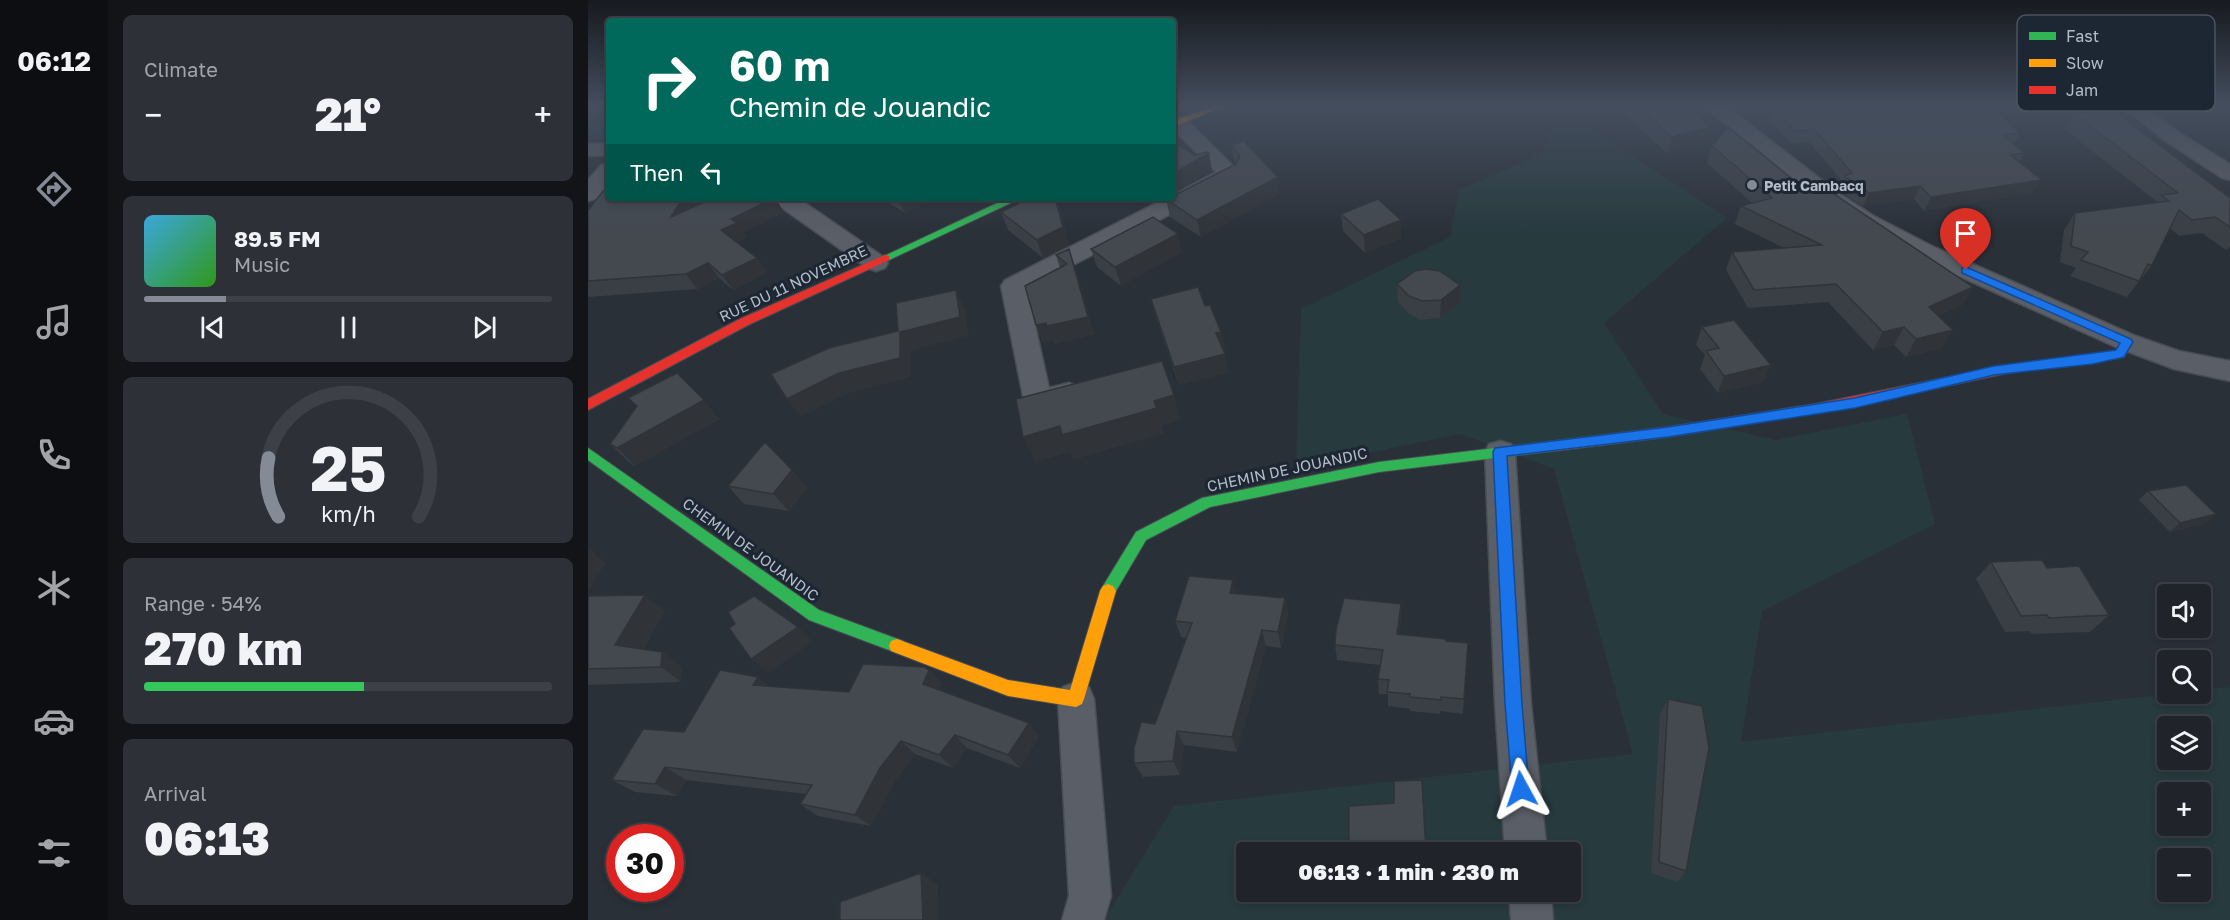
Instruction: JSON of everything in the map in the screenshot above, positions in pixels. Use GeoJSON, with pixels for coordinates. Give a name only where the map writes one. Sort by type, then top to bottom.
{"type":"FeatureCollection","features":[{"type":"Feature","properties":{"kind":"street"},"geometry":{"type":"LineString","coordinates":[[588,150],[606,149]]}},
{"type":"Feature","properties":{"kind":"street"},"geometry":{"type":"LineString","coordinates":[[1091,387],[1038,400],[1014,286],[1230,174],[1203,149]]}},
{"type":"Feature","properties":{"kind":"street"},"geometry":{"type":"LineString","coordinates":[[1769,149],[1832,198],[1866,220],[1923,251],[2127,342],[2174,360],[2230,371]]}},
{"type":"Feature","properties":{"kind":"street"},"geometry":{"type":"LineString","coordinates":[[2192,149],[2230,173]]}},
{"type":"Feature","properties":{"kind":"street"},"geometry":{"type":"LineString","coordinates":[[588,194],[606,173]]}},
{"type":"Feature","properties":{"kind":"street"},"geometry":{"type":"LineString","coordinates":[[787,201],[876,262]]}},
{"type":"Feature","properties":{"kind":"street","name":"RUE DU 11 NOVEMBRE"},"geometry":{"type":"LineString","coordinates":[[588,405],[744,322],[1009,201]]}},
{"type":"Feature","properties":{"kind":"street","name":"CHEMIN DE JOUANDIC"},"geometry":{"type":"LineString","coordinates":[[588,453],[814,615],[1008,688],[1076,699],[1107,593],[1141,537],[1207,502],[1379,466],[1668,432],[1855,403],[1994,371],[2093,360],[2120,354],[2127,342]]}},
{"type":"Feature","properties":{"kind":"street"},"geometry":{"type":"LineString","coordinates":[[1500,452],[1513,704],[1525,842]]}},
{"type":"Feature","properties":{"kind":"street"},"geometry":{"type":"LineString","coordinates":[[1076,699],[1090,896],[1083,920]]}},
{"type":"Feature","properties":{"kind":"street"},"geometry":{"type":"LineString","coordinates":[[1531,902],[1532,920]]}},
{"type":"Feature","properties":{"kind":"green space"},"geometry":{"type":"Polygon","coordinates":[[[1544,149],[1622,149],[1727,218],[1604,323],[1663,414],[1775,440],[1907,414],[1935,524],[1762,611],[1741,742],[2157,695],[2157,704],[2211,704],[2211,689],[2230,687],[2230,920],[1104,920],[1174,806],[1633,754],[1554,469],[1460,434],[1296,468],[1301,309],[1450,237],[1459,190],[1542,154],[1544,149]]]}},
{"type":"Feature","properties":{"kind":"building"},"geometry":{"type":"Polygon","coordinates":[[[1176,149],[1185,149],[1195,155],[1209,153],[1176,172],[1176,149]]]}},
{"type":"Feature","properties":{"kind":"building"},"geometry":{"type":"Polygon","coordinates":[[[1234,149],[1251,149],[1278,177],[1197,220],[1169,201],[1176,201],[1176,194],[1236,164],[1240,156],[1234,149]]]}},
{"type":"Feature","properties":{"kind":"building"},"geometry":{"type":"Polygon","coordinates":[[[1715,149],[1755,149],[1806,190],[1823,182],[1838,193],[1834,194],[1973,287],[1929,307],[1953,330],[1916,339],[1904,327],[1883,332],[1836,284],[1754,290],[1732,252],[1822,245],[1741,206],[1772,198],[1715,149]]]}},
{"type":"Feature","properties":{"kind":"building"},"geometry":{"type":"Polygon","coordinates":[[[1831,149],[2019,149],[2024,153],[2011,155],[2042,180],[1931,197],[1920,186],[1869,193],[1844,176],[1852,173],[1831,149]]]}},
{"type":"Feature","properties":{"kind":"building"},"geometry":{"type":"Polygon","coordinates":[[[2120,149],[2164,149],[2230,198],[2230,227],[2215,217],[2192,220],[2179,210],[2152,265],[2148,264],[2139,281],[2081,260],[2088,252],[2071,246],[2075,213],[2169,201],[2161,195],[2178,193],[2120,149]]]}},
{"type":"Feature","properties":{"kind":"building"},"geometry":{"type":"Polygon","coordinates":[[[606,188],[606,201],[681,201],[671,217],[706,201],[768,201],[731,219],[737,223],[721,230],[757,258],[722,275],[708,263],[686,274],[588,281],[588,210],[606,188]]]}},
{"type":"Feature","properties":{"kind":"building"},"geometry":{"type":"Polygon","coordinates":[[[1378,199],[1401,220],[1364,235],[1341,214],[1378,199]]]}},
{"type":"Feature","properties":{"kind":"building"},"geometry":{"type":"Polygon","coordinates":[[[1024,201],[1056,201],[1063,227],[1037,240],[1001,212],[1024,201]]]}},
{"type":"Feature","properties":{"kind":"building"},"geometry":{"type":"Polygon","coordinates":[[[1153,217],[1178,234],[1115,267],[1091,249],[1153,217]]]}},
{"type":"Feature","properties":{"kind":"building"},"geometry":{"type":"Polygon","coordinates":[[[1069,249],[1088,317],[1047,326],[1046,323],[1036,325],[1025,286],[1067,264],[1056,255],[1069,249]]]}},
{"type":"Feature","properties":{"kind":"building"},"geometry":{"type":"Polygon","coordinates":[[[1426,269],[1440,271],[1460,285],[1441,300],[1422,301],[1409,296],[1397,284],[1415,271],[1426,269]]]}},
{"type":"Feature","properties":{"kind":"building"},"geometry":{"type":"Polygon","coordinates":[[[1198,287],[1205,306],[1210,305],[1221,332],[1216,333],[1225,354],[1174,367],[1151,299],[1198,287]]]}},
{"type":"Feature","properties":{"kind":"building"},"geometry":{"type":"Polygon","coordinates":[[[956,290],[960,317],[900,332],[900,358],[839,373],[787,399],[771,374],[829,348],[898,331],[896,303],[956,290]]]}},
{"type":"Feature","properties":{"kind":"building"},"geometry":{"type":"Polygon","coordinates":[[[1734,320],[1771,365],[1724,376],[1706,351],[1719,348],[1702,327],[1734,320]]]}},
{"type":"Feature","properties":{"kind":"building"},"geometry":{"type":"Polygon","coordinates":[[[1162,361],[1174,395],[1154,401],[1157,408],[1062,435],[1060,426],[1023,437],[1016,399],[1162,361]]]}},
{"type":"Feature","properties":{"kind":"building"},"geometry":{"type":"Polygon","coordinates":[[[677,373],[704,400],[617,448],[610,444],[637,406],[628,398],[677,373]]]}},
{"type":"Feature","properties":{"kind":"building"},"geometry":{"type":"Polygon","coordinates":[[[765,442],[792,470],[773,494],[728,486],[765,442]]]}},
{"type":"Feature","properties":{"kind":"building"},"geometry":{"type":"Polygon","coordinates":[[[2186,485],[2216,514],[2180,523],[2148,491],[2186,485]]]}},
{"type":"Feature","properties":{"kind":"building"},"geometry":{"type":"Polygon","coordinates":[[[2042,560],[2047,568],[2079,566],[2109,615],[2049,618],[2047,615],[2021,616],[1991,562],[2042,560]]]}},
{"type":"Feature","properties":{"kind":"building"},"geometry":{"type":"Polygon","coordinates":[[[1189,576],[1233,580],[1230,593],[1285,598],[1278,632],[1262,630],[1232,737],[1177,731],[1173,761],[1134,763],[1134,748],[1141,722],[1155,724],[1192,623],[1175,621],[1189,576]]]}},
{"type":"Feature","properties":{"kind":"building"},"geometry":{"type":"Polygon","coordinates":[[[645,595],[615,645],[662,652],[661,667],[588,669],[588,596],[645,595]]]}},
{"type":"Feature","properties":{"kind":"building"},"geometry":{"type":"Polygon","coordinates":[[[754,596],[798,627],[751,659],[729,628],[735,624],[728,612],[754,596]]]}},
{"type":"Feature","properties":{"kind":"building"},"geometry":{"type":"Polygon","coordinates":[[[1344,598],[1401,604],[1397,634],[1468,643],[1464,699],[1441,697],[1441,700],[1387,692],[1389,680],[1378,679],[1383,650],[1335,645],[1336,629],[1344,598]]]}},
{"type":"Feature","properties":{"kind":"building"},"geometry":{"type":"Polygon","coordinates":[[[863,664],[924,667],[929,670],[923,684],[1029,723],[1008,755],[955,735],[939,755],[901,741],[880,768],[855,815],[800,804],[812,785],[665,767],[655,784],[612,780],[643,729],[684,732],[720,670],[758,677],[753,685],[849,692],[863,664]]]}},
{"type":"Feature","properties":{"kind":"building"},"geometry":{"type":"Polygon","coordinates":[[[1668,699],[1702,706],[1709,748],[1686,871],[1659,862],[1668,699]]]}},
{"type":"Feature","properties":{"kind":"building"},"geometry":{"type":"Polygon","coordinates":[[[1422,780],[1425,842],[1349,842],[1349,806],[1394,803],[1394,781],[1422,780]]]}},
{"type":"Feature","properties":{"kind":"building"},"geometry":{"type":"Polygon","coordinates":[[[921,873],[923,920],[840,920],[840,902],[921,873]]]}},
{"type":"Feature","properties":{"kind":"traffic: fast"},"geometry":{"type":"LineString","coordinates":[[885,258],[1009,201]]}},
{"type":"Feature","properties":{"kind":"traffic: fast"},"geometry":{"type":"LineString","coordinates":[[1108,591],[1141,536],[1207,502],[1379,467],[1554,446]]}},
{"type":"Feature","properties":{"kind":"traffic: fast"},"geometry":{"type":"LineString","coordinates":[[588,453],[814,615],[897,646]]}},
{"type":"Feature","properties":{"kind":"traffic: slow"},"geometry":{"type":"LineString","coordinates":[[1554,446],[1668,432],[1815,409]]}},
{"type":"Feature","properties":{"kind":"traffic: slow"},"geometry":{"type":"LineString","coordinates":[[897,646],[1008,688],[1076,699],[1108,591]]}},
{"type":"Feature","properties":{"kind":"traffic: jam"},"geometry":{"type":"LineString","coordinates":[[588,405],[744,322],[885,258]]}},
{"type":"Feature","properties":{"kind":"traffic: jam"},"geometry":{"type":"LineString","coordinates":[[1815,409],[2008,369],[2120,354],[2127,342]]}},
{"type":"Feature","properties":{"kind":"place","name":"Petit Cambacq"},"geometry":{"type":"Point","coordinates":[1752,185]}},
{"type":"Feature","properties":{"kind":"route"},"geometry":{"type":"LineString","coordinates":[[1521,789],[1513,704],[1500,452],[1668,432],[1855,403],[1994,371],[2093,360],[2120,354],[2127,342],[1966,270]]}}]}
